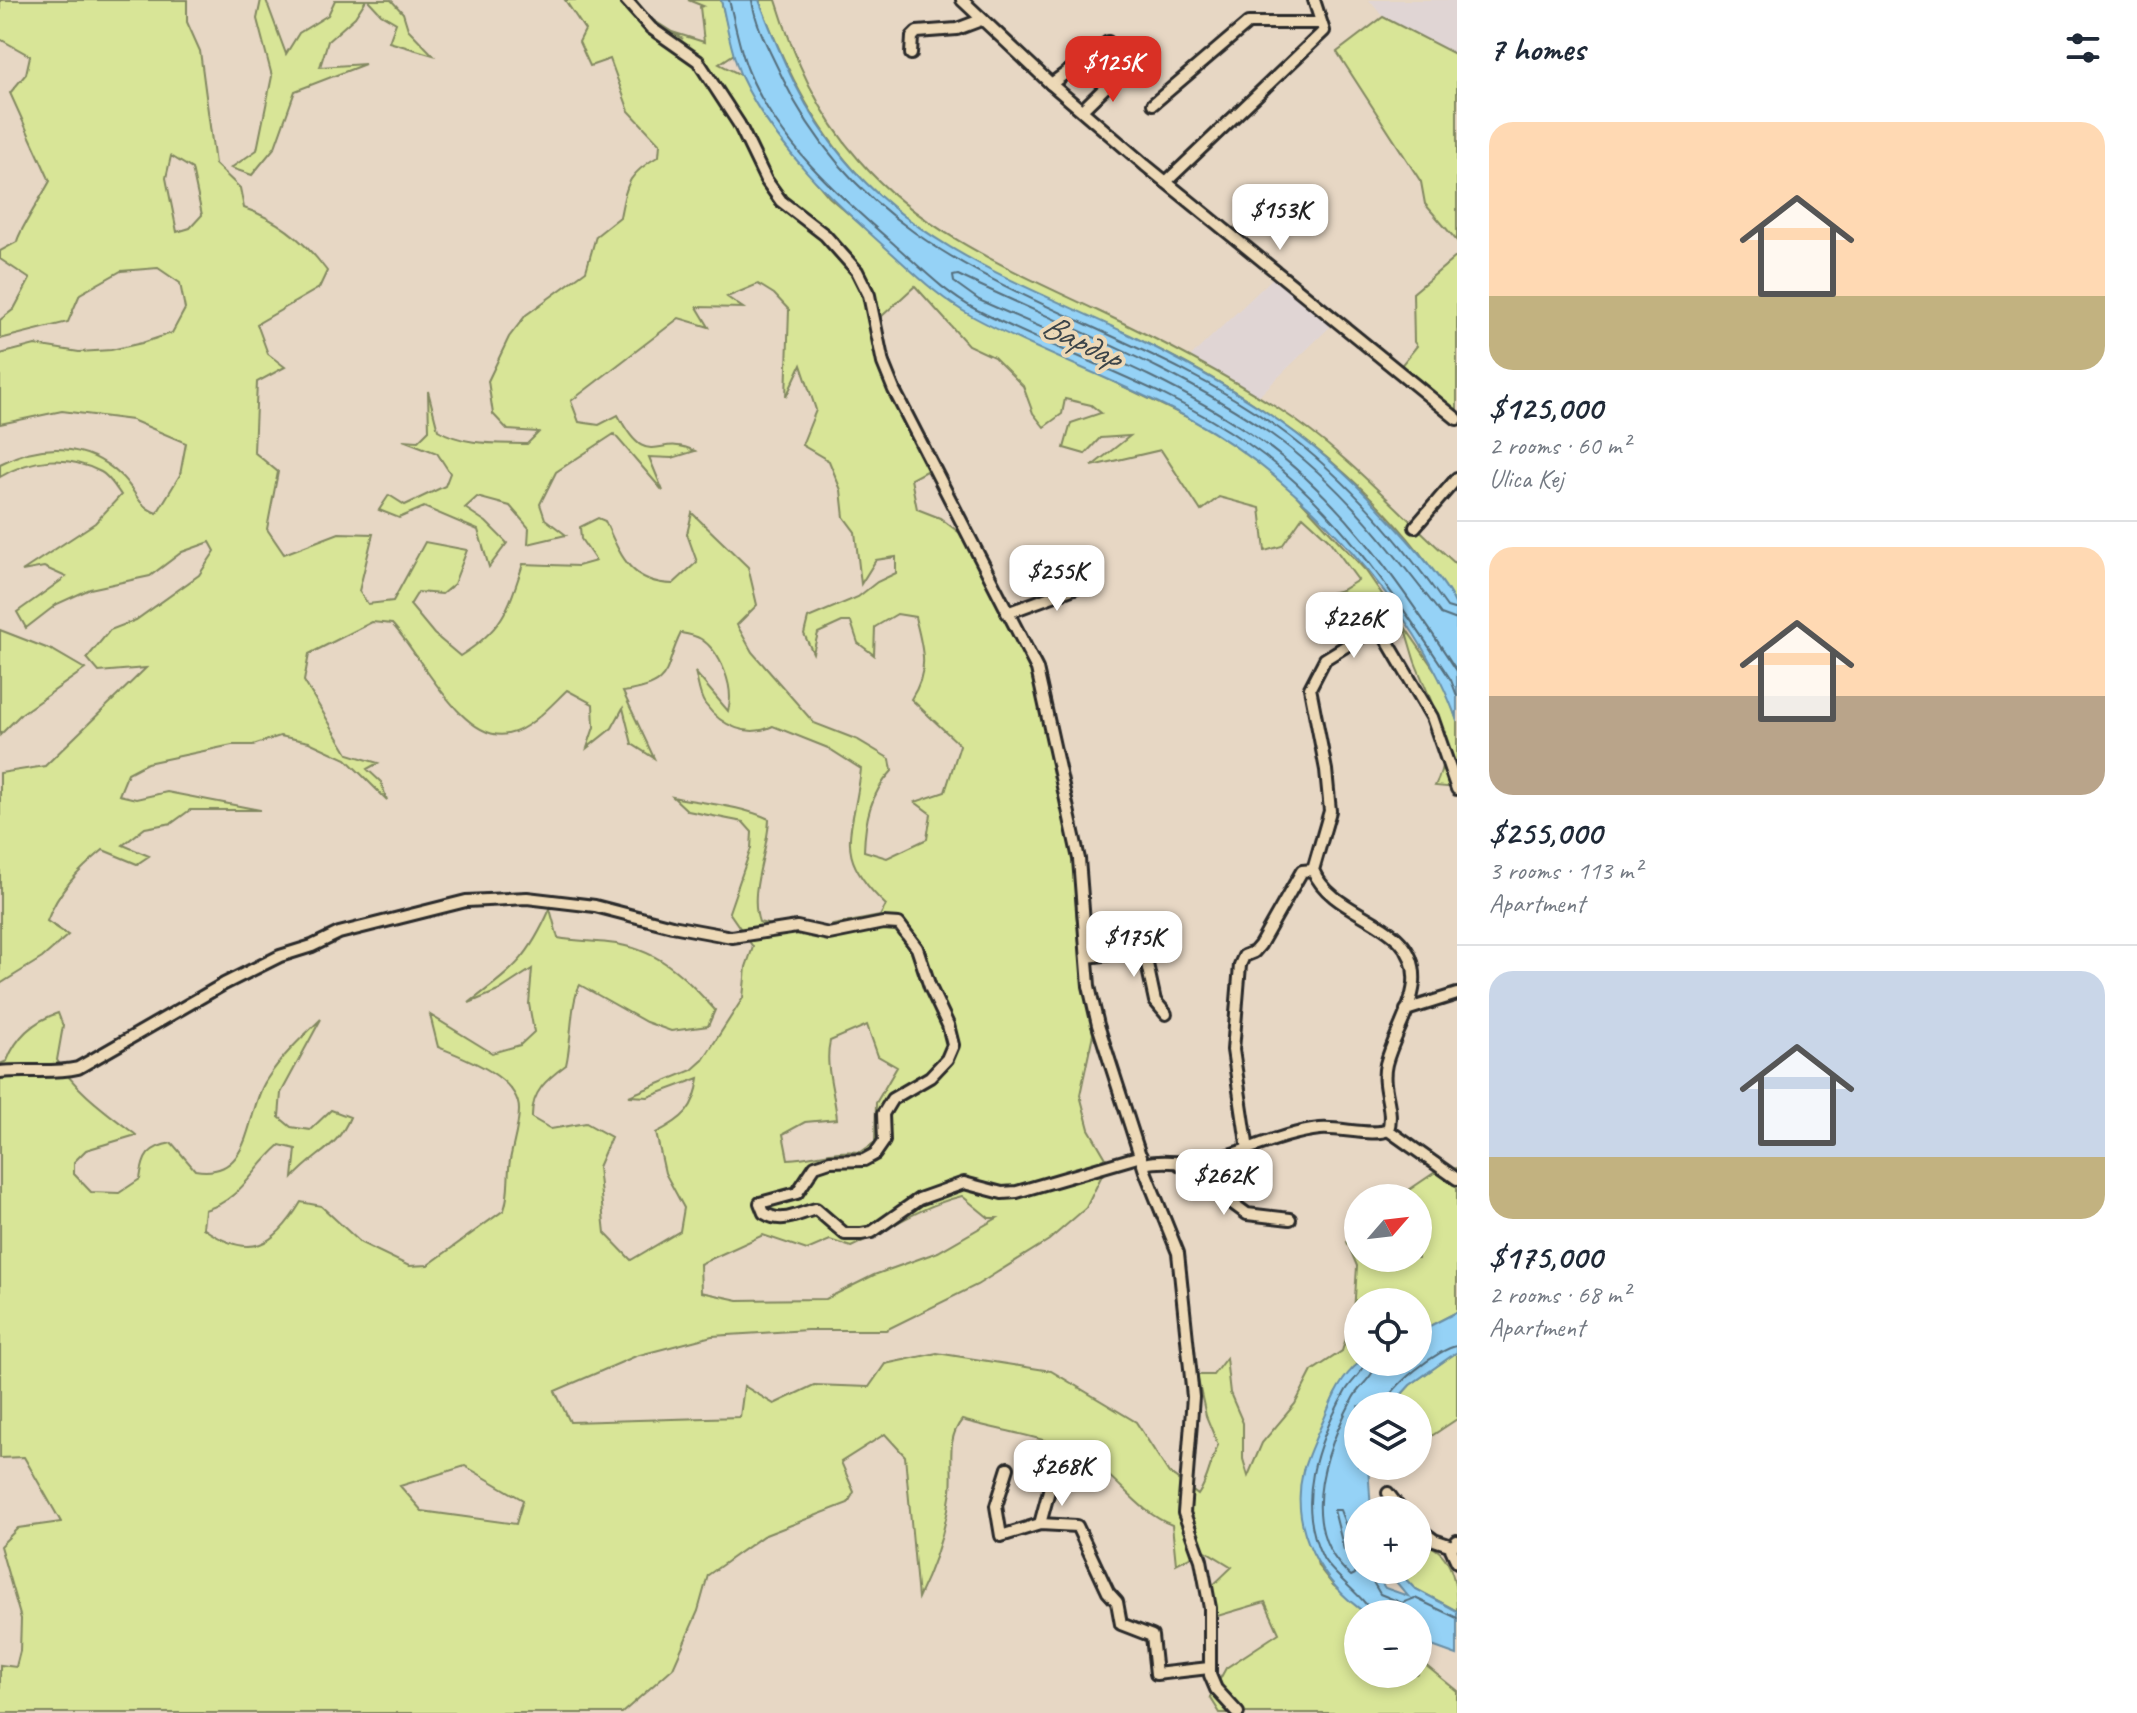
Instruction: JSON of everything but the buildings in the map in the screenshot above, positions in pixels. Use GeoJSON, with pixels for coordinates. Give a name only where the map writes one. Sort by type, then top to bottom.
{"type":"FeatureCollection","features":[{"type":"Feature","properties":{"kind":"street"},"geometry":{"type":"LineString","coordinates":[[626,0],[651,28],[698,61],[744,133],[766,180],[781,201],[825,235],[857,271],[869,295],[878,344],[894,390],[944,481],[1037,669],[1079,859],[1087,957],[1098,1025],[1149,1182],[1173,1235],[1183,1279],[1193,1397],[1184,1513],[1201,1560],[1210,1608],[1209,1668],[1216,1689],[1238,1713]]}},
{"type":"Feature","properties":{"kind":"street"},"geometry":{"type":"LineString","coordinates":[[962,0],[1051,84],[1166,182],[1457,419]]}},
{"type":"Feature","properties":{"kind":"street"},"geometry":{"type":"LineString","coordinates":[[1314,0],[1323,27]]}},
{"type":"Feature","properties":{"kind":"street"},"geometry":{"type":"LineString","coordinates":[[911,54],[914,33],[957,29],[981,20]]}},
{"type":"Feature","properties":{"kind":"street"},"geometry":{"type":"LineString","coordinates":[[1153,104],[1248,23],[1323,27]]}},
{"type":"Feature","properties":{"kind":"street"},"geometry":{"type":"LineString","coordinates":[[1166,182],[1323,27]]}},
{"type":"Feature","properties":{"kind":"street"},"geometry":{"type":"LineString","coordinates":[[1051,84],[1108,42]]}},
{"type":"Feature","properties":{"kind":"street"},"geometry":{"type":"LineString","coordinates":[[1082,110],[1119,74]]}},
{"type":"Feature","properties":{"kind":"street"},"geometry":{"type":"LineString","coordinates":[[1415,527],[1457,478]]}},
{"type":"Feature","properties":{"kind":"street"},"geometry":{"type":"LineString","coordinates":[[1007,613],[1096,580]]}},
{"type":"Feature","properties":{"kind":"street"},"geometry":{"type":"LineString","coordinates":[[1313,870],[1330,811],[1326,770],[1310,688],[1325,659],[1382,625],[1432,717],[1457,789]]}},
{"type":"Feature","properties":{"kind":"street"},"geometry":{"type":"LineString","coordinates":[[1313,870],[1335,897],[1396,934],[1414,970],[1406,1010],[1383,1077],[1390,1111],[1388,1130]]}},
{"type":"Feature","properties":{"kind":"street"},"geometry":{"type":"LineString","coordinates":[[1248,1150],[1233,1050],[1240,965],[1244,956],[1260,945],[1302,871],[1313,870]]}},
{"type":"Feature","properties":{"kind":"street"},"geometry":{"type":"LineString","coordinates":[[0,1072],[18,1070],[52,1074],[78,1068],[224,984],[280,956],[339,933],[466,901],[527,898],[595,906],[672,926],[732,937],[797,927],[829,934],[883,923],[899,924],[917,948],[953,1045],[947,1059],[930,1077],[892,1099],[883,1114],[884,1141],[875,1154],[864,1160],[830,1161],[815,1166],[797,1193],[783,1199],[764,1199],[760,1203],[764,1213],[777,1218],[792,1218],[816,1209],[845,1234],[861,1234],[872,1232],[919,1199],[964,1183],[1002,1193],[1017,1192],[1143,1160],[1179,1164],[1203,1162],[1291,1134],[1346,1128],[1376,1134],[1388,1130]]}},
{"type":"Feature","properties":{"kind":"street"},"geometry":{"type":"LineString","coordinates":[[1087,957],[1144,950],[1155,1001],[1166,1014]]}},
{"type":"Feature","properties":{"kind":"street"},"geometry":{"type":"LineString","coordinates":[[1406,1010],[1457,994]]}},
{"type":"Feature","properties":{"kind":"street"},"geometry":{"type":"LineString","coordinates":[[1388,1130],[1457,1179]]}},
{"type":"Feature","properties":{"kind":"street"},"geometry":{"type":"LineString","coordinates":[[1179,1164],[1247,1214],[1290,1219]]}},
{"type":"Feature","properties":{"kind":"street"},"geometry":{"type":"LineString","coordinates":[[1008,1468],[996,1506],[998,1532],[1007,1536],[1040,1524],[1077,1526],[1108,1592],[1117,1602],[1117,1617],[1121,1624],[1152,1636],[1156,1674],[1209,1668]]}},
{"type":"Feature","properties":{"kind":"street"},"geometry":{"type":"LineString","coordinates":[[1040,1524],[1051,1483]]}},
{"type":"Feature","properties":{"kind":"street"},"geometry":{"type":"LineString","coordinates":[[1432,1538],[1454,1544],[1457,1562]]}},
{"type":"Feature","properties":{"kind":"shaded area"},"geometry":{"type":"Polygon","coordinates":[[[1369,0],[1457,0],[1457,55],[1383,17],[1369,0]]]}},
{"type":"Feature","properties":{"kind":"shaded area"},"geometry":{"type":"Polygon","coordinates":[[[1279,272],[1336,321],[1258,397],[1189,358],[1279,272]]]}},
{"type":"Feature","properties":{"kind":"green space"},"geometry":{"type":"Polygon","coordinates":[[[0,0],[187,0],[187,22],[200,51],[215,164],[240,188],[244,208],[290,233],[310,250],[327,271],[319,288],[257,324],[268,354],[285,367],[257,382],[254,452],[278,472],[267,529],[284,554],[339,533],[373,534],[359,591],[368,604],[393,601],[425,542],[467,550],[454,584],[442,594],[418,592],[410,605],[434,634],[460,656],[486,637],[502,617],[523,564],[578,566],[596,561],[581,539],[580,527],[598,518],[605,521],[622,556],[637,573],[646,579],[673,584],[697,562],[687,534],[692,513],[748,567],[757,605],[737,625],[752,652],[814,723],[858,740],[890,759],[892,771],[878,789],[870,808],[864,851],[887,858],[927,839],[931,814],[915,802],[945,792],[960,745],[911,699],[923,669],[915,617],[897,614],[875,627],[874,655],[858,643],[851,622],[842,622],[818,633],[813,653],[804,634],[808,618],[858,597],[877,582],[896,573],[896,557],[876,560],[861,584],[855,532],[844,517],[841,490],[829,461],[802,445],[816,410],[801,365],[786,397],[789,310],[774,294],[758,284],[727,297],[743,308],[697,307],[709,327],[679,318],[571,401],[579,422],[599,425],[618,415],[629,433],[646,447],[682,446],[695,451],[672,458],[649,457],[663,491],[614,434],[556,472],[540,504],[545,519],[566,535],[528,544],[529,528],[510,506],[477,497],[465,508],[486,522],[507,543],[489,567],[478,530],[424,507],[399,518],[379,510],[389,495],[405,505],[445,486],[450,473],[437,453],[403,440],[418,441],[429,430],[428,391],[438,430],[448,435],[481,443],[527,444],[539,432],[508,430],[493,414],[488,381],[509,337],[526,315],[586,271],[596,236],[620,217],[630,180],[659,156],[660,144],[629,111],[610,59],[590,66],[579,42],[585,30],[565,0],[636,0],[650,18],[672,32],[704,42],[700,7],[703,6],[688,0],[721,0],[734,54],[719,64],[741,75],[786,146],[829,197],[954,305],[1193,420],[1242,449],[1294,493],[1366,571],[1445,685],[1457,721],[1457,788],[1435,786],[1441,770],[1443,739],[1404,626],[1384,614],[1363,617],[1335,637],[1328,627],[1346,613],[1326,621],[1305,614],[1309,598],[1342,590],[1358,580],[1328,539],[1303,516],[1282,546],[1265,551],[1260,508],[1219,497],[1201,511],[1161,450],[1092,466],[1130,436],[1100,438],[1085,454],[1064,448],[1071,423],[1101,413],[1091,405],[1065,399],[1062,414],[1044,427],[1033,413],[1023,386],[994,357],[968,345],[915,286],[871,326],[895,403],[928,470],[911,479],[917,509],[940,518],[965,537],[1005,621],[1027,655],[1042,707],[1075,856],[1076,913],[1093,1034],[1080,1095],[1089,1129],[1107,1160],[1106,1167],[1086,1208],[1049,1240],[977,1285],[886,1330],[807,1330],[712,1336],[636,1356],[555,1391],[570,1422],[740,1417],[744,1386],[774,1404],[814,1385],[869,1387],[885,1364],[937,1353],[1051,1371],[1136,1422],[1169,1473],[1198,1495],[1218,1445],[1206,1416],[1197,1375],[1213,1375],[1226,1358],[1230,1393],[1243,1423],[1243,1459],[1248,1476],[1262,1443],[1295,1404],[1312,1371],[1342,1351],[1344,1345],[1344,1376],[1349,1376],[1335,1394],[1303,1471],[1301,1492],[1318,1566],[1351,1600],[1344,1600],[1344,1688],[1432,1688],[1432,1670],[1457,1691],[1457,1713],[1220,1713],[1210,1697],[1226,1668],[1279,1633],[1265,1602],[1214,1617],[1210,1588],[1232,1567],[1204,1550],[1176,1564],[1172,1525],[1148,1512],[1086,1458],[1041,1439],[962,1420],[952,1445],[951,1491],[943,1533],[918,1598],[905,1456],[885,1434],[841,1462],[854,1492],[848,1503],[763,1536],[708,1575],[698,1611],[673,1668],[622,1713],[0,1713],[0,1665],[16,1667],[21,1619],[0,1546],[18,1528],[61,1522],[24,1457],[0,1458],[0,1064],[7,1061],[15,1044],[27,1031],[41,1020],[58,1013],[63,1026],[57,1060],[64,1071],[82,1091],[136,1135],[86,1150],[74,1162],[74,1174],[91,1192],[119,1193],[140,1179],[148,1154],[164,1145],[172,1143],[195,1170],[214,1170],[228,1164],[245,1140],[267,1079],[285,1055],[321,1019],[281,1093],[279,1117],[291,1127],[310,1130],[331,1110],[350,1117],[345,1128],[332,1144],[293,1178],[296,1149],[280,1145],[228,1199],[205,1210],[203,1228],[234,1244],[260,1244],[281,1230],[301,1202],[321,1206],[361,1243],[409,1266],[428,1265],[504,1210],[519,1110],[517,1098],[500,1078],[438,1047],[430,1015],[492,1053],[520,1045],[534,1032],[529,1004],[532,969],[498,991],[469,1003],[526,953],[550,909],[558,938],[626,946],[655,957],[692,985],[715,1010],[708,1026],[671,1031],[646,1022],[580,985],[574,1002],[566,1065],[547,1081],[534,1101],[532,1118],[551,1129],[586,1123],[611,1137],[598,1167],[605,1233],[631,1260],[680,1231],[684,1208],[665,1173],[656,1133],[686,1112],[694,1098],[699,1078],[648,1097],[629,1096],[692,1070],[703,1060],[743,998],[746,967],[753,947],[729,912],[751,848],[752,832],[743,822],[688,811],[673,797],[734,808],[769,819],[757,885],[759,922],[811,935],[833,925],[880,916],[886,905],[857,871],[852,856],[851,828],[861,769],[828,748],[773,726],[755,731],[745,730],[719,719],[703,701],[695,672],[728,711],[728,682],[715,652],[701,639],[681,633],[660,680],[623,692],[654,758],[632,744],[623,708],[612,728],[587,748],[594,727],[593,704],[567,690],[540,716],[516,732],[491,733],[474,725],[443,693],[392,624],[372,622],[309,654],[304,681],[348,754],[378,763],[367,769],[381,782],[387,800],[346,759],[309,742],[280,736],[253,745],[232,745],[147,763],[128,773],[119,795],[136,799],[167,792],[260,810],[190,810],[172,823],[145,828],[123,845],[149,856],[137,864],[103,850],[70,882],[47,921],[68,935],[42,958],[0,984],[0,773],[45,766],[146,668],[99,672],[87,658],[110,630],[136,620],[199,575],[215,551],[210,542],[182,552],[150,576],[90,589],[57,604],[26,628],[17,612],[66,577],[44,567],[22,571],[95,523],[121,495],[104,474],[88,466],[62,461],[37,462],[0,477],[0,464],[31,452],[78,451],[107,464],[125,480],[140,502],[157,513],[180,475],[186,443],[132,420],[62,411],[0,424],[0,354],[35,345],[79,352],[111,350],[142,343],[172,333],[185,309],[180,283],[158,268],[121,271],[80,294],[68,322],[0,339],[0,320],[14,309],[30,279],[0,259],[0,251],[17,242],[50,181],[10,93],[26,74],[30,56],[0,39],[0,0]],[[171,156],[166,178],[177,232],[190,228],[202,215],[192,169],[171,156]],[[867,1025],[830,1041],[829,1070],[837,1119],[805,1122],[783,1134],[788,1159],[861,1152],[875,1142],[876,1103],[897,1067],[878,1056],[867,1025]],[[962,1196],[919,1212],[851,1247],[830,1240],[807,1250],[763,1235],[700,1264],[701,1292],[738,1300],[826,1299],[874,1275],[938,1252],[997,1218],[989,1218],[962,1196]],[[465,1466],[400,1486],[422,1511],[516,1524],[523,1500],[465,1466]]]}},
{"type":"Feature","properties":{"kind":"green space"},"geometry":{"type":"Polygon","coordinates":[[[261,0],[266,0],[286,54],[299,33],[328,15],[335,0],[366,0],[355,17],[328,41],[320,67],[365,64],[295,91],[275,147],[252,175],[231,168],[257,150],[272,76],[257,19],[261,0]]]}},
{"type":"Feature","properties":{"kind":"green space"},"geometry":{"type":"Polygon","coordinates":[[[368,0],[391,0],[403,13],[408,29],[433,55],[389,42],[396,23],[381,14],[368,0]]]}},
{"type":"Feature","properties":{"kind":"green space"},"geometry":{"type":"Polygon","coordinates":[[[759,0],[776,0],[799,64],[819,104],[844,142],[884,186],[911,209],[971,248],[1190,357],[1304,426],[1457,565],[1457,608],[1427,562],[1392,520],[1354,481],[1268,413],[1174,357],[961,255],[900,214],[853,169],[820,125],[793,78],[759,0]]]}},
{"type":"Feature","properties":{"kind":"green space"},"geometry":{"type":"Polygon","coordinates":[[[1383,17],[1457,55],[1457,241],[1425,204],[1421,182],[1337,52],[1383,17]]]}},
{"type":"Feature","properties":{"kind":"green space"},"geometry":{"type":"Polygon","coordinates":[[[1457,256],[1457,415],[1399,368],[1417,346],[1414,342],[1413,293],[1457,256]]]}},
{"type":"Feature","properties":{"kind":"green space"},"geometry":{"type":"Polygon","coordinates":[[[0,630],[54,651],[85,669],[21,714],[0,735],[0,630]]]}},
{"type":"Feature","properties":{"kind":"green space"},"geometry":{"type":"Polygon","coordinates":[[[1457,1168],[1457,1312],[1432,1325],[1432,1288],[1356,1288],[1357,1272],[1432,1272],[1432,1184],[1418,1184],[1434,1173],[1457,1168]]]}},
{"type":"Feature","properties":{"kind":"green space"},"geometry":{"type":"Polygon","coordinates":[[[1457,1352],[1457,1419],[1432,1436],[1432,1392],[1404,1392],[1423,1376],[1432,1376],[1432,1370],[1457,1352]]]}},
{"type":"Feature","properties":{"kind":"green space"},"geometry":{"type":"Polygon","coordinates":[[[1432,1548],[1450,1568],[1457,1611],[1410,1584],[1432,1584],[1432,1548]]]}},
{"type":"Feature","properties":{"kind":"water","name":"Вардар"},"geometry":{"type":"Polygon","coordinates":[[[721,0],[759,0],[785,63],[817,122],[844,159],[906,218],[1014,282],[1130,335],[1232,390],[1296,433],[1354,483],[1422,557],[1456,606],[1457,721],[1439,678],[1384,591],[1313,511],[1274,476],[1194,421],[1025,343],[960,309],[921,279],[829,195],[789,151],[755,103],[738,67],[721,0]]]}},
{"type":"Feature","properties":{"kind":"water"},"geometry":{"type":"Polygon","coordinates":[[[1457,1312],[1457,1352],[1432,1370],[1432,1325],[1457,1312]]]}},
{"type":"Feature","properties":{"kind":"water"},"geometry":{"type":"Polygon","coordinates":[[[1347,1376],[1423,1376],[1404,1392],[1344,1392],[1344,1480],[1369,1480],[1370,1496],[1344,1496],[1344,1584],[1382,1584],[1385,1588],[1408,1596],[1398,1584],[1410,1584],[1457,1611],[1457,1655],[1432,1646],[1432,1600],[1349,1600],[1312,1552],[1301,1513],[1303,1471],[1334,1395],[1347,1376]]]}}]}
